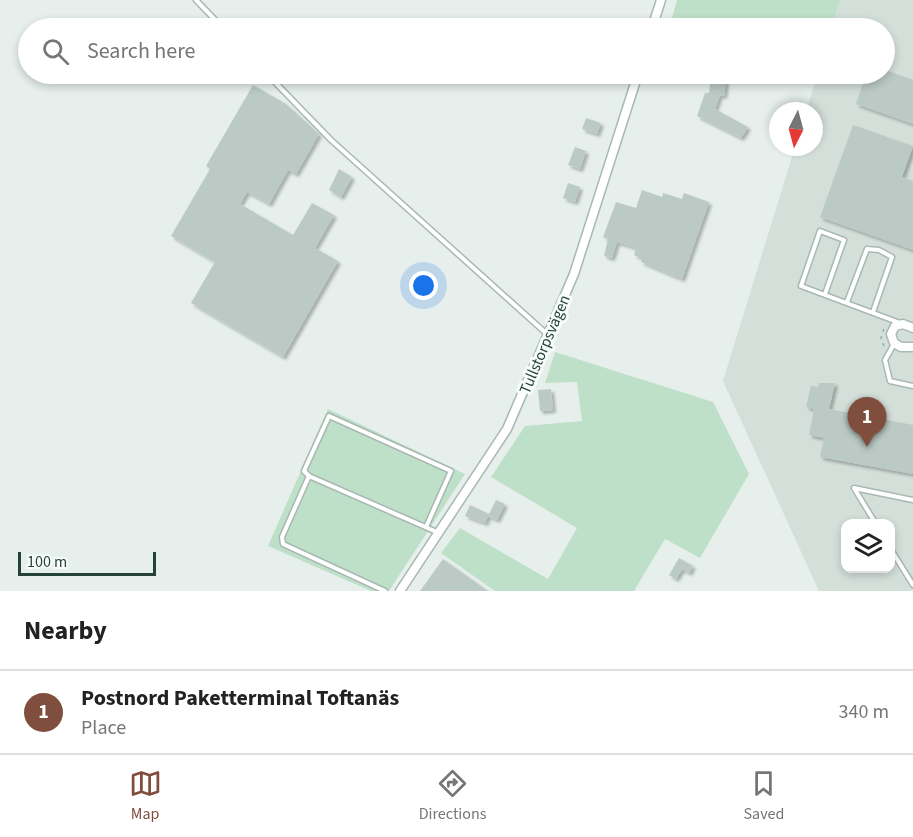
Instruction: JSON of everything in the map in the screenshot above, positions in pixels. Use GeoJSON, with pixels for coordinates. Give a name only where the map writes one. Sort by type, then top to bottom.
{"type":"FeatureCollection","features":[{"type":"Feature","properties":{"kind":"street"},"geometry":{"type":"LineString","coordinates":[[655,18],[661,0]]}},
{"type":"Feature","properties":{"kind":"street","name":"Tullstorpsvägen"},"geometry":{"type":"LineString","coordinates":[[400,591],[507,429],[574,274],[635,84]]}},
{"type":"Feature","properties":{"kind":"street"},"geometry":{"type":"LineString","coordinates":[[913,328],[903,324],[896,326],[891,334],[894,344],[901,347],[913,347]]}},
{"type":"Feature","properties":{"kind":"lane"},"geometry":{"type":"LineString","coordinates":[[196,0],[213,18]]}},
{"type":"Feature","properties":{"kind":"lane"},"geometry":{"type":"LineString","coordinates":[[277,84],[331,140],[548,336]]}},
{"type":"Feature","properties":{"kind":"lane"},"geometry":{"type":"LineString","coordinates":[[825,294],[844,240],[820,231],[801,286],[903,324]]}},
{"type":"Feature","properties":{"kind":"lane"},"geometry":{"type":"LineString","coordinates":[[847,302],[867,249],[879,250],[892,257],[873,312]]}},
{"type":"Feature","properties":{"kind":"lane"},"geometry":{"type":"LineString","coordinates":[[894,344],[885,360],[890,381],[913,386]]}},
{"type":"Feature","properties":{"kind":"lane"},"geometry":{"type":"LineString","coordinates":[[426,527],[451,471],[329,416],[304,471],[309,476],[426,527],[440,533]]}},
{"type":"Feature","properties":{"kind":"lane"},"geometry":{"type":"LineString","coordinates":[[309,476],[282,537],[283,543],[385,591]]}},
{"type":"Feature","properties":{"kind":"lane"},"geometry":{"type":"LineString","coordinates":[[873,519],[854,488],[913,500]]}},
{"type":"Feature","properties":{"kind":"lane"},"geometry":{"type":"LineString","coordinates":[[895,555],[913,585]]}},
{"type":"Feature","properties":{"kind":"shaded area"},"geometry":{"type":"Polygon","coordinates":[[[840,0],[913,0],[913,591],[819,591],[723,381],[792,156],[823,156],[823,102],[809,102],[815,84],[895,84],[895,18],[834,18],[840,0]]]}},
{"type":"Feature","properties":{"kind":"green space"},"geometry":{"type":"Polygon","coordinates":[[[677,0],[840,0],[834,18],[672,18],[677,0]]]}},
{"type":"Feature","properties":{"kind":"green space"},"geometry":{"type":"Polygon","coordinates":[[[555,352],[713,402],[749,474],[700,558],[665,539],[634,591],[495,591],[441,553],[460,528],[548,579],[577,528],[491,477],[525,426],[582,421],[577,382],[545,383],[555,352]]]}},
{"type":"Feature","properties":{"kind":"green space"},"geometry":{"type":"Polygon","coordinates":[[[328,409],[465,474],[389,591],[371,591],[268,546],[328,409]]]}},
{"type":"Feature","properties":{"kind":"building"},"geometry":{"type":"Polygon","coordinates":[[[895,74],[913,80],[913,124],[856,104],[863,84],[895,84],[895,74]]]}},
{"type":"Feature","properties":{"kind":"building"},"geometry":{"type":"Polygon","coordinates":[[[710,84],[726,84],[724,96],[720,95],[715,109],[748,127],[741,138],[697,116],[705,93],[709,93],[710,84]]]}},
{"type":"Feature","properties":{"kind":"building"},"geometry":{"type":"Polygon","coordinates":[[[253,85],[286,104],[319,134],[296,174],[288,170],[269,204],[247,192],[240,204],[293,235],[312,203],[334,215],[315,248],[338,261],[283,357],[191,303],[215,262],[171,236],[210,169],[206,166],[253,85]]]}},
{"type":"Feature","properties":{"kind":"building"},"geometry":{"type":"Polygon","coordinates":[[[586,118],[601,123],[597,134],[582,129],[586,118]]]}},
{"type":"Feature","properties":{"kind":"building"},"geometry":{"type":"Polygon","coordinates":[[[853,125],[913,146],[902,177],[913,181],[913,250],[820,217],[853,125]]]}},
{"type":"Feature","properties":{"kind":"building"},"geometry":{"type":"Polygon","coordinates":[[[575,147],[586,151],[580,169],[568,165],[575,147]]]}},
{"type":"Feature","properties":{"kind":"building"},"geometry":{"type":"Polygon","coordinates":[[[339,169],[352,177],[341,197],[329,190],[339,169]]]}},
{"type":"Feature","properties":{"kind":"building"},"geometry":{"type":"Polygon","coordinates":[[[568,183],[580,187],[575,202],[563,198],[568,183]]]}},
{"type":"Feature","properties":{"kind":"building"},"geometry":{"type":"Polygon","coordinates":[[[642,190],[662,197],[663,193],[682,199],[684,193],[709,202],[682,279],[641,262],[642,258],[634,255],[636,248],[617,242],[612,258],[604,256],[608,239],[603,237],[616,202],[636,208],[642,190]]]}},
{"type":"Feature","properties":{"kind":"building"},"geometry":{"type":"Polygon","coordinates":[[[819,383],[835,383],[829,409],[913,425],[913,474],[820,457],[824,438],[809,435],[814,409],[806,407],[811,386],[818,387],[819,383]]]}},
{"type":"Feature","properties":{"kind":"building"},"geometry":{"type":"Polygon","coordinates":[[[551,389],[553,410],[540,411],[538,390],[551,389]]]}},
{"type":"Feature","properties":{"kind":"building"},"geometry":{"type":"Polygon","coordinates":[[[496,500],[505,504],[497,520],[488,516],[485,523],[465,516],[470,505],[489,514],[496,500]]]}},
{"type":"Feature","properties":{"kind":"building"},"geometry":{"type":"Polygon","coordinates":[[[679,558],[693,566],[689,573],[682,569],[676,579],[669,575],[679,558]]]}},
{"type":"Feature","properties":{"kind":"building"},"geometry":{"type":"Polygon","coordinates":[[[443,559],[488,591],[420,591],[443,559]]]}},
{"type":"Feature","properties":{"kind":"place","name":"Postnord Paketterminal Toftanäs"},"geometry":{"type":"Point","coordinates":[867,447]}}]}
